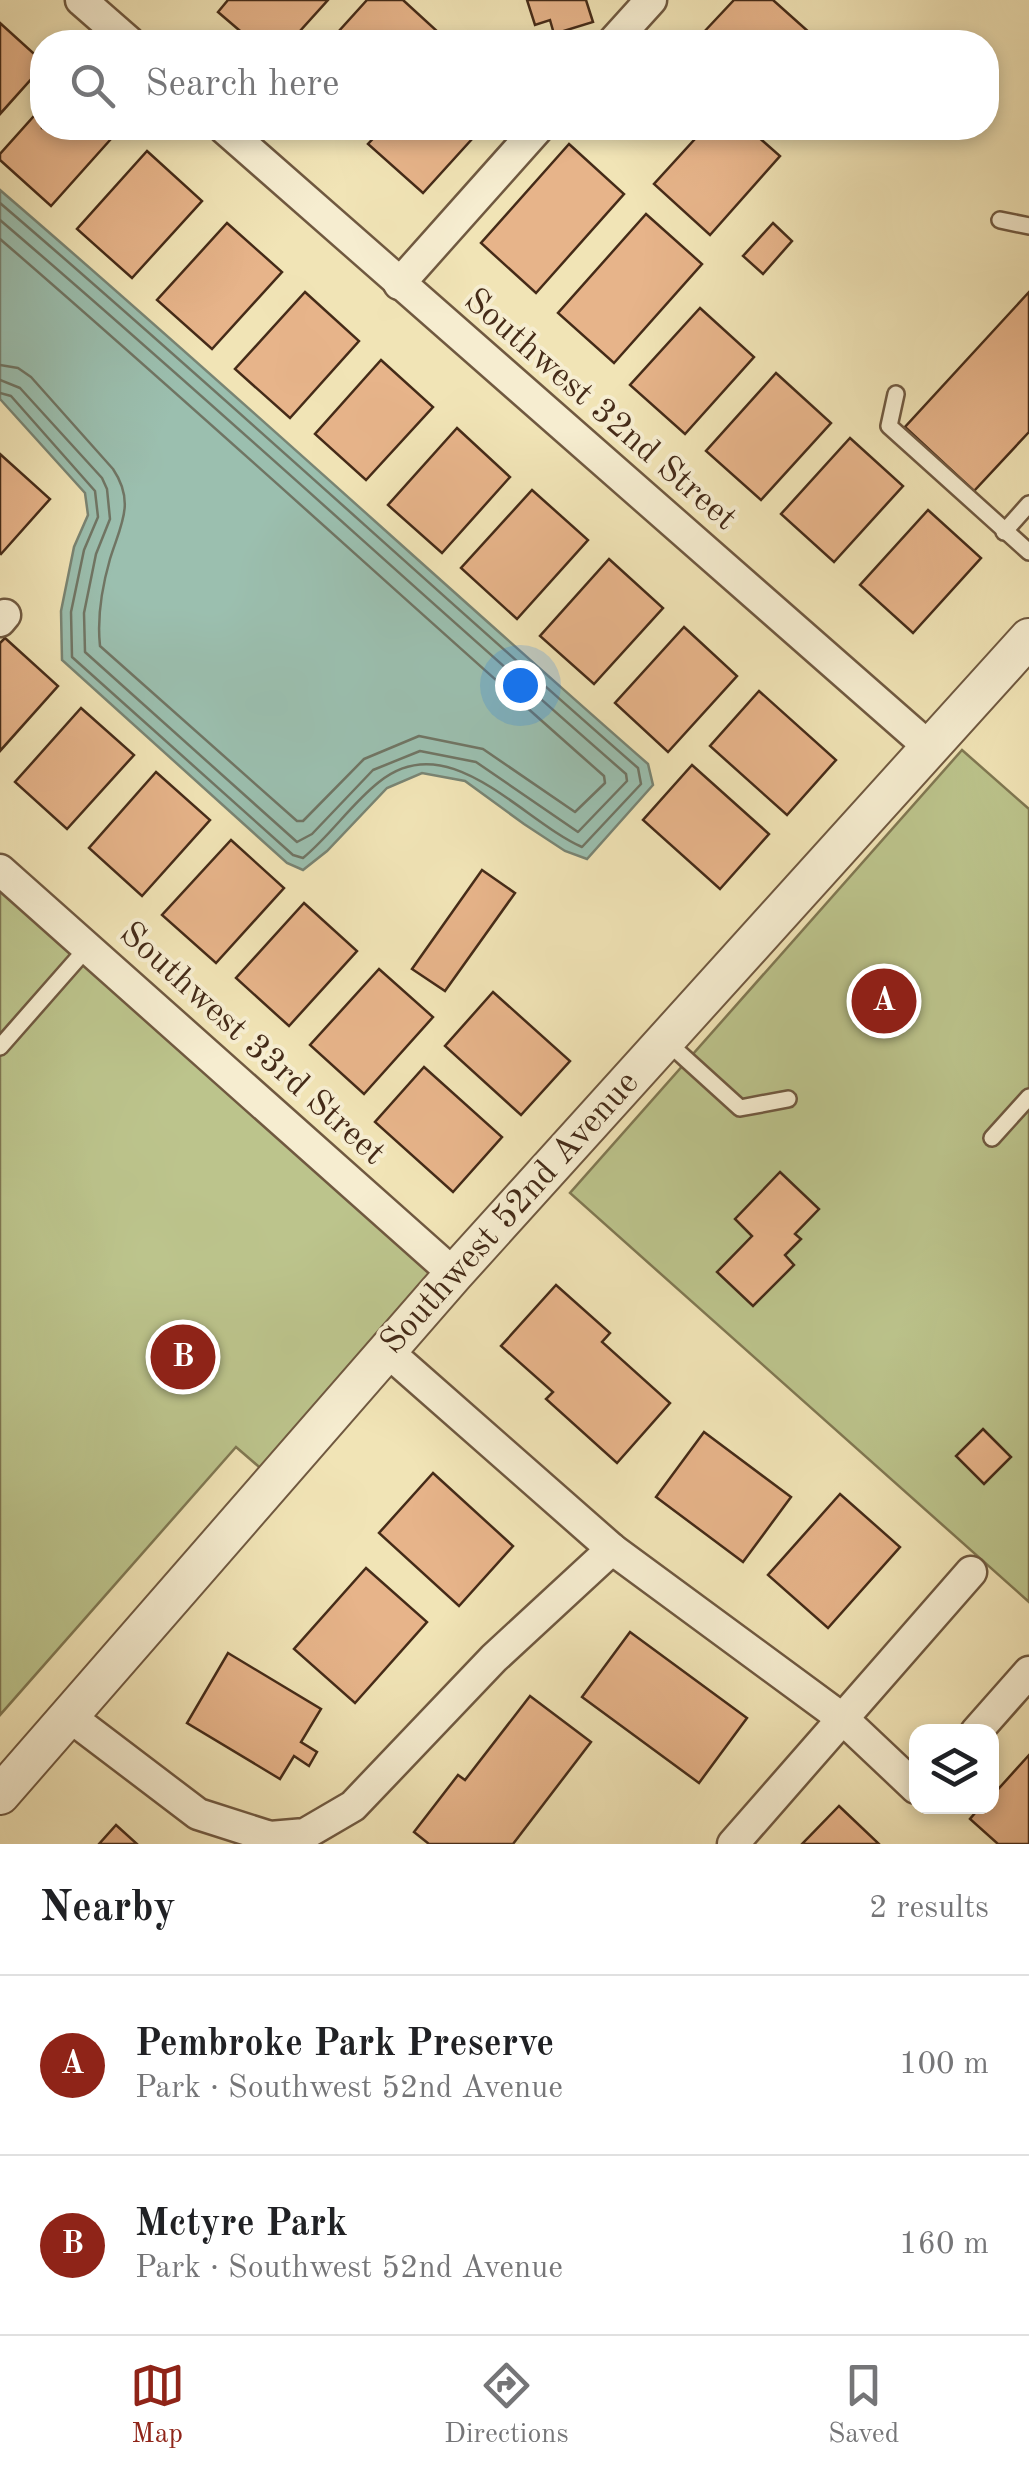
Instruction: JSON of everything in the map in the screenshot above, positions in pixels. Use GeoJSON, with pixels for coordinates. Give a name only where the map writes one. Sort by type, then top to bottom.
{"type":"FeatureCollection","features":[{"type":"Feature","properties":{"kind":"street"},"geometry":{"type":"LineString","coordinates":[[81,0],[115,30]]}},
{"type":"Feature","properties":{"kind":"street"},"geometry":{"type":"LineString","coordinates":[[624,30],[651,0]]}},
{"type":"Feature","properties":{"kind":"street","name":"Southwest 32nd Street"},"geometry":{"type":"LineString","coordinates":[[237,140],[929,747]]}},
{"type":"Feature","properties":{"kind":"street"},"geometry":{"type":"LineString","coordinates":[[399,284],[527,140]]}},
{"type":"Feature","properties":{"kind":"street","name":"Southwest 52nd Avenue"},"geometry":{"type":"LineString","coordinates":[[0,1795],[454,1274],[1029,638]]}},
{"type":"Feature","properties":{"kind":"street","name":"Southwest 33rd Street"},"geometry":{"type":"LineString","coordinates":[[0,870],[454,1274]]}},
{"type":"Feature","properties":{"kind":"street"},"geometry":{"type":"LineString","coordinates":[[386,1351],[612,1549],[842,1719],[909,1781]]}},
{"type":"Feature","properties":{"kind":"street"},"geometry":{"type":"LineString","coordinates":[[69,1716],[198,1814],[270,1837],[333,1834],[353,1806],[494,1658],[612,1549]]}},
{"type":"Feature","properties":{"kind":"street"},"geometry":{"type":"LineString","coordinates":[[733,1844],[972,1572]]}},
{"type":"Feature","properties":{"kind":"street"},"geometry":{"type":"LineString","coordinates":[[983,1724],[1029,1672]]}},
{"type":"Feature","properties":{"kind":"lane"},"geometry":{"type":"LineString","coordinates":[[1000,220],[1029,226]]}},
{"type":"Feature","properties":{"kind":"lane"},"geometry":{"type":"LineString","coordinates":[[896,394],[889,426],[1029,552]]}},
{"type":"Feature","properties":{"kind":"lane"},"geometry":{"type":"LineString","coordinates":[[1004,532],[1029,504]]}},
{"type":"Feature","properties":{"kind":"lane"},"geometry":{"type":"LineString","coordinates":[[0,1046],[87,948]]}},
{"type":"Feature","properties":{"kind":"lane"},"geometry":{"type":"LineString","coordinates":[[665,1040],[740,1108],[788,1099]]}},
{"type":"Feature","properties":{"kind":"lane"},"geometry":{"type":"LineString","coordinates":[[992,1138],[1029,1097]]}},
{"type":"Feature","properties":{"kind":"green space"},"geometry":{"type":"Polygon","coordinates":[[[962,750],[1029,809],[1029,1602],[570,1193],[962,750]]]}},
{"type":"Feature","properties":{"kind":"green space"},"geometry":{"type":"Polygon","coordinates":[[[0,874],[444,1267],[265,1472],[236,1447],[0,1715],[0,874]]]}},
{"type":"Feature","properties":{"kind":"water"},"geometry":{"type":"Polygon","coordinates":[[[0,190],[648,764],[653,785],[587,859],[565,851],[465,781],[422,773],[387,788],[327,851],[303,870],[287,863],[62,660],[61,611],[74,547],[88,515],[85,493],[0,399],[0,190]]]}},
{"type":"Feature","properties":{"kind":"building"},"geometry":{"type":"Polygon","coordinates":[[[228,0],[328,0],[301,30],[239,30],[218,12],[228,0]]]}},
{"type":"Feature","properties":{"kind":"building"},"geometry":{"type":"Polygon","coordinates":[[[367,0],[403,0],[436,30],[340,30],[367,0]]]}},
{"type":"Feature","properties":{"kind":"building"},"geometry":{"type":"Polygon","coordinates":[[[527,0],[586,0],[593,22],[567,30],[553,30],[550,20],[535,25],[527,0]]]}},
{"type":"Feature","properties":{"kind":"building"},"geometry":{"type":"Polygon","coordinates":[[[734,0],[773,0],[807,30],[706,30],[734,0]]]}},
{"type":"Feature","properties":{"kind":"building"},"geometry":{"type":"Polygon","coordinates":[[[0,23],[30,50],[30,80],[0,114],[0,23]]]}},
{"type":"Feature","properties":{"kind":"building"},"geometry":{"type":"Polygon","coordinates":[[[30,120],[30,140],[110,140],[51,206],[0,160],[0,154],[30,120]]]}},
{"type":"Feature","properties":{"kind":"building"},"geometry":{"type":"Polygon","coordinates":[[[372,140],[471,140],[423,193],[368,144],[372,140]]]}},
{"type":"Feature","properties":{"kind":"building"},"geometry":{"type":"Polygon","coordinates":[[[694,140],[762,140],[780,156],[710,235],[654,184],[694,140]]]}},
{"type":"Feature","properties":{"kind":"building"},"geometry":{"type":"Polygon","coordinates":[[[569,144],[624,194],[536,293],[481,243],[569,144]]]}},
{"type":"Feature","properties":{"kind":"building"},"geometry":{"type":"Polygon","coordinates":[[[147,151],[202,201],[132,278],[77,229],[147,151]]]}},
{"type":"Feature","properties":{"kind":"building"},"geometry":{"type":"Polygon","coordinates":[[[646,214],[702,264],[614,363],[558,313],[646,214]]]}},
{"type":"Feature","properties":{"kind":"building"},"geometry":{"type":"Polygon","coordinates":[[[227,223],[282,272],[212,349],[157,300],[227,223]]]}},
{"type":"Feature","properties":{"kind":"building"},"geometry":{"type":"Polygon","coordinates":[[[773,223],[792,241],[763,274],[743,256],[773,223]]]}},
{"type":"Feature","properties":{"kind":"building"},"geometry":{"type":"Polygon","coordinates":[[[305,292],[359,341],[290,418],[235,369],[305,292]]]}},
{"type":"Feature","properties":{"kind":"building"},"geometry":{"type":"Polygon","coordinates":[[[1029,292],[1029,432],[974,491],[905,427],[1029,292]]]}},
{"type":"Feature","properties":{"kind":"building"},"geometry":{"type":"Polygon","coordinates":[[[700,308],[754,357],[685,434],[630,385],[700,308]]]}},
{"type":"Feature","properties":{"kind":"building"},"geometry":{"type":"Polygon","coordinates":[[[381,360],[433,407],[366,480],[315,434],[381,360]]]}},
{"type":"Feature","properties":{"kind":"building"},"geometry":{"type":"Polygon","coordinates":[[[776,373],[831,423],[761,500],[706,451],[776,373]]]}},
{"type":"Feature","properties":{"kind":"building"},"geometry":{"type":"Polygon","coordinates":[[[457,428],[510,477],[442,553],[388,505],[457,428]]]}},
{"type":"Feature","properties":{"kind":"building"},"geometry":{"type":"Polygon","coordinates":[[[850,438],[903,486],[834,562],[781,514],[850,438]]]}},
{"type":"Feature","properties":{"kind":"building"},"geometry":{"type":"Polygon","coordinates":[[[0,454],[50,499],[1,554],[0,553],[0,454]]]}},
{"type":"Feature","properties":{"kind":"building"},"geometry":{"type":"Polygon","coordinates":[[[532,490],[588,540],[517,619],[461,568],[532,490]]]}},
{"type":"Feature","properties":{"kind":"building"},"geometry":{"type":"Polygon","coordinates":[[[928,510],[981,558],[913,633],[860,585],[928,510]]]}},
{"type":"Feature","properties":{"kind":"building"},"geometry":{"type":"Polygon","coordinates":[[[609,559],[663,608],[594,684],[540,636],[609,559]]]}},
{"type":"Feature","properties":{"kind":"building"},"geometry":{"type":"Polygon","coordinates":[[[684,627],[737,676],[668,752],[615,703],[684,627]]]}},
{"type":"Feature","properties":{"kind":"building"},"geometry":{"type":"Polygon","coordinates":[[[5,638],[58,686],[0,751],[0,643],[5,638]]]}},
{"type":"Feature","properties":{"kind":"building"},"geometry":{"type":"Polygon","coordinates":[[[759,691],[836,760],[787,815],[710,746],[759,691]]]}},
{"type":"Feature","properties":{"kind":"building"},"geometry":{"type":"Polygon","coordinates":[[[81,708],[134,755],[67,829],[15,782],[81,708]]]}},
{"type":"Feature","properties":{"kind":"building"},"geometry":{"type":"Polygon","coordinates":[[[692,765],[769,834],[720,889],[643,820],[692,765]]]}},
{"type":"Feature","properties":{"kind":"building"},"geometry":{"type":"Polygon","coordinates":[[[156,772],[210,820],[142,896],[89,848],[156,772]]]}},
{"type":"Feature","properties":{"kind":"building"},"geometry":{"type":"Polygon","coordinates":[[[231,840],[284,888],[216,963],[162,915],[231,840]]]}},
{"type":"Feature","properties":{"kind":"building"},"geometry":{"type":"Polygon","coordinates":[[[482,870],[515,893],[445,991],[412,969],[482,870]]]}},
{"type":"Feature","properties":{"kind":"building"},"geometry":{"type":"Polygon","coordinates":[[[304,903],[357,951],[289,1026],[236,978],[304,903]]]}},
{"type":"Feature","properties":{"kind":"building"},"geometry":{"type":"Polygon","coordinates":[[[379,969],[433,1017],[364,1094],[310,1045],[379,969]]]}},
{"type":"Feature","properties":{"kind":"building"},"geometry":{"type":"Polygon","coordinates":[[[493,992],[570,1061],[521,1115],[445,1046],[493,992]]]}},
{"type":"Feature","properties":{"kind":"building"},"geometry":{"type":"Polygon","coordinates":[[[424,1067],[502,1137],[453,1192],[375,1122],[424,1067]]]}},
{"type":"Feature","properties":{"kind":"building"},"geometry":{"type":"Polygon","coordinates":[[[780,1172],[819,1209],[795,1234],[801,1239],[785,1255],[794,1265],[753,1306],[717,1272],[752,1236],[735,1219],[780,1172]]]}},
{"type":"Feature","properties":{"kind":"building"},"geometry":{"type":"Polygon","coordinates":[[[556,1285],[610,1333],[602,1342],[670,1403],[617,1463],[546,1399],[553,1392],[501,1346],[556,1285]]]}},
{"type":"Feature","properties":{"kind":"building"},"geometry":{"type":"Polygon","coordinates":[[[983,1429],[1011,1457],[984,1484],[956,1456],[983,1429]]]}},
{"type":"Feature","properties":{"kind":"building"},"geometry":{"type":"Polygon","coordinates":[[[704,1432],[791,1497],[743,1562],[656,1497],[704,1432]]]}},
{"type":"Feature","properties":{"kind":"building"},"geometry":{"type":"Polygon","coordinates":[[[433,1473],[513,1546],[459,1606],[379,1533],[433,1473]]]}},
{"type":"Feature","properties":{"kind":"building"},"geometry":{"type":"Polygon","coordinates":[[[840,1494],[900,1547],[828,1628],[768,1575],[840,1494]]]}},
{"type":"Feature","properties":{"kind":"building"},"geometry":{"type":"Polygon","coordinates":[[[366,1568],[427,1622],[355,1703],[294,1649],[366,1568]]]}},
{"type":"Feature","properties":{"kind":"building"},"geometry":{"type":"Polygon","coordinates":[[[630,1632],[747,1718],[699,1783],[582,1697],[630,1632]]]}},
{"type":"Feature","properties":{"kind":"building"},"geometry":{"type":"Polygon","coordinates":[[[228,1653],[321,1709],[301,1742],[317,1752],[309,1766],[294,1756],[280,1779],[187,1723],[228,1653]]]}},
{"type":"Feature","properties":{"kind":"building"},"geometry":{"type":"Polygon","coordinates":[[[530,1696],[591,1742],[513,1844],[429,1844],[414,1832],[458,1775],[465,1780],[530,1696]]]}},
{"type":"Feature","properties":{"kind":"building"},"geometry":{"type":"Polygon","coordinates":[[[1029,1755],[1029,1844],[998,1844],[970,1819],[974,1814],[999,1814],[999,1788],[1029,1755]]]}},
{"type":"Feature","properties":{"kind":"building"},"geometry":{"type":"Polygon","coordinates":[[[839,1806],[879,1844],[802,1844],[839,1806]]]}},
{"type":"Feature","properties":{"kind":"building"},"geometry":{"type":"Polygon","coordinates":[[[116,1825],[137,1844],[99,1844],[116,1825]]]}},
{"type":"Feature","properties":{"kind":"place","name":"Pembroke Park Preserve"},"geometry":{"type":"Point","coordinates":[884,1001]}},
{"type":"Feature","properties":{"kind":"place","name":"Mctyre Park"},"geometry":{"type":"Point","coordinates":[183,1357]}}]}
